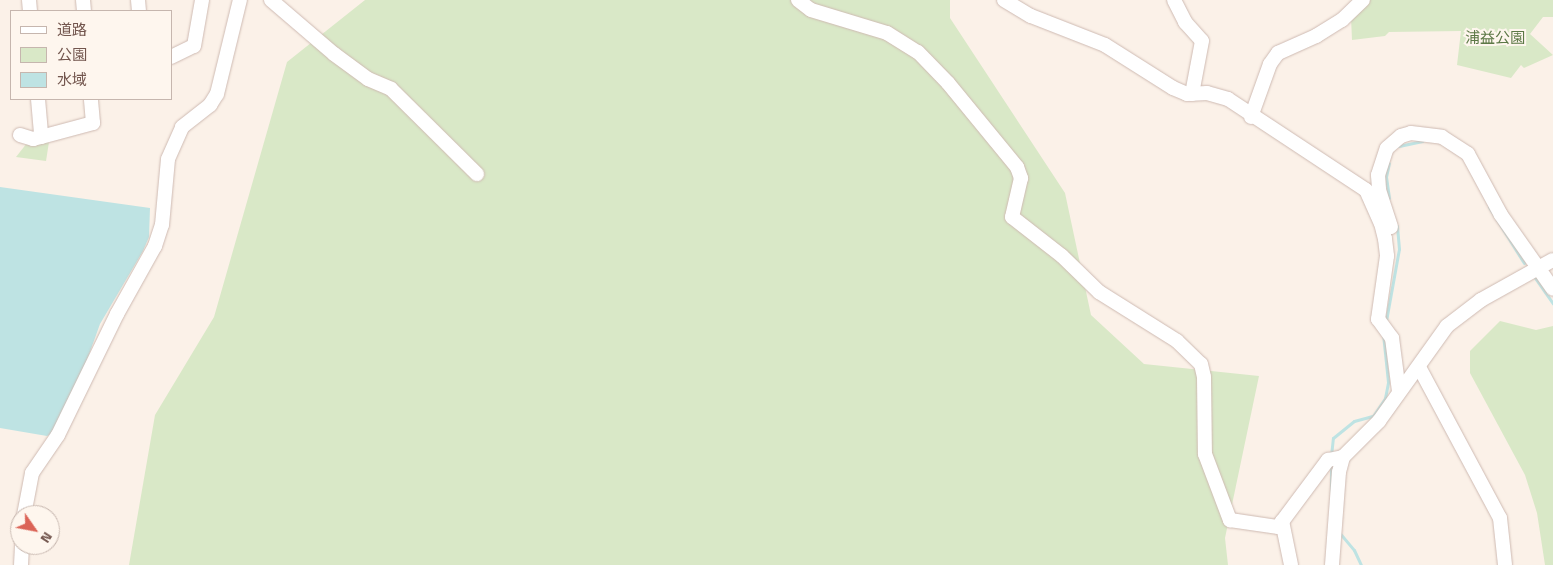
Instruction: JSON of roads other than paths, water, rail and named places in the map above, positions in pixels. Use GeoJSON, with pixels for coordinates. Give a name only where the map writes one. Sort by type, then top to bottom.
{"type":"FeatureCollection","features":[{"type":"Feature","properties":{"kind":"street"},"geometry":{"type":"LineString","coordinates":[[172,57],[194,46],[202,0]]}},
{"type":"Feature","properties":{"kind":"street"},"geometry":{"type":"LineString","coordinates":[[26,505],[32,473],[58,435],[117,314],[155,246],[162,225],[168,158],[182,127],[210,105],[217,94],[240,0]]}},
{"type":"Feature","properties":{"kind":"street"},"geometry":{"type":"LineString","coordinates":[[271,0],[334,54],[368,79],[391,89],[477,174]]}},
{"type":"Feature","properties":{"kind":"street"},"geometry":{"type":"LineString","coordinates":[[798,0],[811,10],[887,33],[918,52],[948,83],[1017,167],[1021,178],[1012,217],[1062,256],[1099,292],[1177,341],[1201,364],[1204,378],[1206,454],[1230,520],[1278,527],[1335,458],[1380,421],[1399,391],[1419,367],[1448,326],[1463,312],[1537,267],[1553,260]]}},
{"type":"Feature","properties":{"kind":"street"},"geometry":{"type":"LineString","coordinates":[[1004,0],[1031,16],[1105,45],[1173,88],[1192,94],[1219,95],[1251,117],[1346,174],[1366,190],[1381,222],[1387,256]]}},
{"type":"Feature","properties":{"kind":"street"},"geometry":{"type":"LineString","coordinates":[[1174,0],[1185,22],[1202,41],[1192,94]]}},
{"type":"Feature","properties":{"kind":"street"},"geometry":{"type":"LineString","coordinates":[[1251,117],[1270,64],[1278,53],[1316,36],[1342,20],[1363,0]]}},
{"type":"Feature","properties":{"kind":"street"},"geometry":{"type":"LineString","coordinates":[[38,100],[41,137]]}},
{"type":"Feature","properties":{"kind":"street"},"geometry":{"type":"LineString","coordinates":[[20,135],[32,139],[93,123],[91,100]]}},
{"type":"Feature","properties":{"kind":"street"},"geometry":{"type":"LineString","coordinates":[[1399,391],[1384,327],[1378,315],[1391,227],[1379,189],[1378,175],[1387,148],[1401,136],[1410,133],[1442,137],[1468,154],[1501,215],[1553,289]]}},
{"type":"Feature","properties":{"kind":"street"},"geometry":{"type":"LineString","coordinates":[[1419,367],[1500,518],[1505,565]]}},
{"type":"Feature","properties":{"kind":"street"},"geometry":{"type":"LineString","coordinates":[[1332,565],[1337,531],[1339,472],[1335,458]]}},
{"type":"Feature","properties":{"kind":"street"},"geometry":{"type":"LineString","coordinates":[[1282,522],[1291,565]]}},
{"type":"Feature","properties":{"kind":"water"},"geometry":{"type":"Polygon","coordinates":[[[0,187],[150,208],[149,237],[143,251],[100,324],[82,374],[53,433],[47,436],[0,428],[0,187]]]}},
{"type":"Feature","properties":{"kind":"waterway"},"geometry":{"type":"LineString","coordinates":[[1399,146],[1422,141]]}},
{"type":"Feature","properties":{"kind":"waterway"},"geometry":{"type":"LineString","coordinates":[[1389,163],[1386,177],[1389,198]]}},
{"type":"Feature","properties":{"kind":"waterway"},"geometry":{"type":"LineString","coordinates":[[1489,207],[1524,263]]}},
{"type":"Feature","properties":{"kind":"waterway"},"geometry":{"type":"LineString","coordinates":[[1386,321],[1399,249],[1397,226]]}},
{"type":"Feature","properties":{"kind":"waterway"},"geometry":{"type":"LineString","coordinates":[[1533,275],[1553,304]]}},
{"type":"Feature","properties":{"kind":"waterway"},"geometry":{"type":"LineString","coordinates":[[1331,456],[1333,438],[1354,421],[1373,416],[1385,398],[1388,382],[1383,334]]}},
{"type":"Feature","properties":{"kind":"waterway"},"geometry":{"type":"LineString","coordinates":[[1331,465],[1331,491]]}},
{"type":"Feature","properties":{"kind":"waterway"},"geometry":{"type":"LineString","coordinates":[[1338,531],[1354,550],[1361,565]]}},
{"type":"Feature","properties":{"kind":"park label","name":"浦益公園"},"geometry":{"type":"Point","coordinates":[1495,38]}}]}
